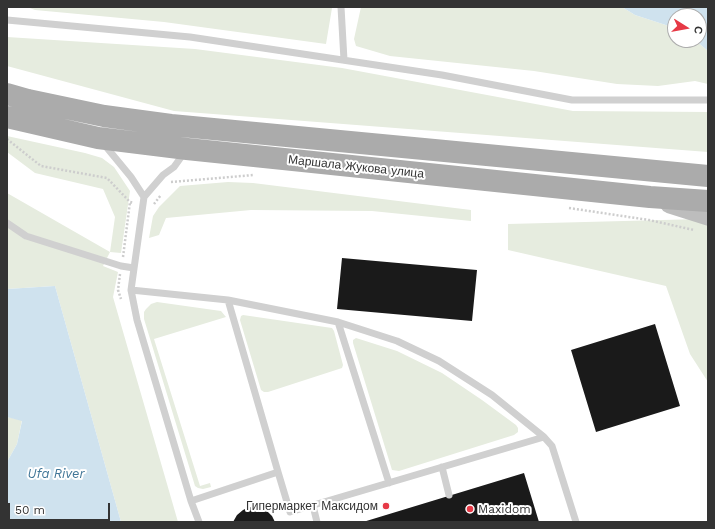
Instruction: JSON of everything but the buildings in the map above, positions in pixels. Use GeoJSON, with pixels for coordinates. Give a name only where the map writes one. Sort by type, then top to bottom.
{"type":"FeatureCollection","features":[{"type":"Feature","properties":{"kind":"main road","name":"Маршала Жукова улица"},"geometry":{"type":"LineString","coordinates":[[7,94],[28,100],[104,116],[171,125],[708,176]]}},
{"type":"Feature","properties":{"kind":"main road","name":"Маршала Жукова улица"},"geometry":{"type":"LineString","coordinates":[[7,117],[98,138],[187,149],[650,197],[708,201]]}},
{"type":"Feature","properties":{"kind":"main road"},"geometry":{"type":"LineString","coordinates":[[650,197],[704,223]]}},
{"type":"Feature","properties":{"kind":"lane"},"geometry":{"type":"LineString","coordinates":[[341,7],[344,60]]}},
{"type":"Feature","properties":{"kind":"lane"},"geometry":{"type":"LineString","coordinates":[[7,20],[190,37],[442,75],[572,100],[708,100]]}},
{"type":"Feature","properties":{"kind":"lane"},"geometry":{"type":"LineString","coordinates":[[98,138],[131,177],[144,197]]}},
{"type":"Feature","properties":{"kind":"lane"},"geometry":{"type":"LineString","coordinates":[[187,149],[174,167],[163,175],[144,197],[131,290],[137,320],[191,501],[199,522]]}},
{"type":"Feature","properties":{"kind":"lane"},"geometry":{"type":"LineString","coordinates":[[7,223],[26,236],[121,266],[134,268]]}},
{"type":"Feature","properties":{"kind":"lane"},"geometry":{"type":"LineString","coordinates":[[131,290],[228,300],[338,322],[397,342],[439,361],[492,395],[544,437],[552,446],[576,522]]}},
{"type":"Feature","properties":{"kind":"lane"},"geometry":{"type":"LineString","coordinates":[[228,300],[290,512],[544,437]]}},
{"type":"Feature","properties":{"kind":"lane"},"geometry":{"type":"LineString","coordinates":[[338,322],[389,483]]}},
{"type":"Feature","properties":{"kind":"lane"},"geometry":{"type":"LineString","coordinates":[[442,467],[449,495]]}},
{"type":"Feature","properties":{"kind":"lane"},"geometry":{"type":"LineString","coordinates":[[191,501],[278,472]]}},
{"type":"Feature","properties":{"kind":"lane"},"geometry":{"type":"LineString","coordinates":[[313,506],[317,522]]}},
{"type":"Feature","properties":{"kind":"path"},"geometry":{"type":"LineString","coordinates":[[7,139],[41,166],[107,178],[130,202]]}},
{"type":"Feature","properties":{"kind":"path"},"geometry":{"type":"LineString","coordinates":[[167,188],[172,182],[257,174]]}},
{"type":"Feature","properties":{"kind":"path"},"geometry":{"type":"LineString","coordinates":[[152,206],[162,194]]}},
{"type":"Feature","properties":{"kind":"path"},"geometry":{"type":"LineString","coordinates":[[566,207],[649,220],[704,223]]}},
{"type":"Feature","properties":{"kind":"shaded area"},"geometry":{"type":"Polygon","coordinates":[[[27,7],[332,8],[326,44],[164,22],[35,10],[27,7]]]}},
{"type":"Feature","properties":{"kind":"shaded area"},"geometry":{"type":"Polygon","coordinates":[[[361,7],[622,7],[635,15],[667,25],[667,48],[704,48],[708,51],[708,84],[695,81],[658,86],[617,84],[534,71],[390,56],[356,46],[354,39],[361,7]]]}},
{"type":"Feature","properties":{"kind":"shaded area"},"geometry":{"type":"Polygon","coordinates":[[[7,37],[195,49],[342,68],[573,111],[708,112],[708,152],[174,111],[7,66],[7,37]]]}},
{"type":"Feature","properties":{"kind":"shaded area"},"geometry":{"type":"Polygon","coordinates":[[[7,136],[85,153],[102,158],[114,167],[130,191],[121,253],[110,252],[115,217],[103,189],[35,173],[7,152],[7,136]]]}},
{"type":"Feature","properties":{"kind":"shaded area"},"geometry":{"type":"Polygon","coordinates":[[[228,182],[253,183],[471,210],[471,221],[372,211],[251,210],[166,218],[159,235],[149,238],[153,216],[159,207],[180,186],[228,182]]]}},
{"type":"Feature","properties":{"kind":"shaded area"},"geometry":{"type":"Polygon","coordinates":[[[7,193],[110,252],[103,266],[118,272],[113,297],[178,522],[121,522],[55,286],[7,289],[7,193]]]}},
{"type":"Feature","properties":{"kind":"shaded area"},"geometry":{"type":"Polygon","coordinates":[[[701,219],[708,222],[708,382],[690,354],[666,286],[508,250],[508,224],[701,219]]]}},
{"type":"Feature","properties":{"kind":"shaded area"},"geometry":{"type":"Polygon","coordinates":[[[157,302],[221,311],[226,317],[154,339],[200,486],[210,483],[211,487],[203,489],[195,486],[144,319],[144,312],[146,309],[151,304],[157,302]]]}},
{"type":"Feature","properties":{"kind":"shaded area"},"geometry":{"type":"Polygon","coordinates":[[[243,315],[332,328],[343,365],[342,368],[264,392],[261,390],[240,320],[241,316],[243,315]]]}},
{"type":"Feature","properties":{"kind":"shaded area"},"geometry":{"type":"Polygon","coordinates":[[[356,338],[397,351],[442,373],[516,425],[518,432],[514,435],[399,471],[392,470],[353,343],[353,340],[356,338]]]}},
{"type":"Feature","properties":{"kind":"shaded area"},"geometry":{"type":"Polygon","coordinates":[[[7,417],[22,420],[17,444],[7,462],[7,417]]]}},
{"type":"Feature","properties":{"kind":"water"},"geometry":{"type":"Polygon","coordinates":[[[622,7],[708,7],[708,51],[704,48],[707,48],[707,8],[667,8],[667,25],[635,15],[622,7]]]}},
{"type":"Feature","properties":{"kind":"water","name":"Ufa River"},"geometry":{"type":"Polygon","coordinates":[[[55,286],[121,522],[7,522],[7,462],[17,444],[22,421],[7,417],[7,289],[55,286]]]}},
{"type":"Feature","properties":{"kind":"place","name":"Гипермаркет Максидом"},"geometry":{"type":"Point","coordinates":[386,506]}},
{"type":"Feature","properties":{"kind":"place","name":"Maxidom"},"geometry":{"type":"Point","coordinates":[470,509]}}]}
